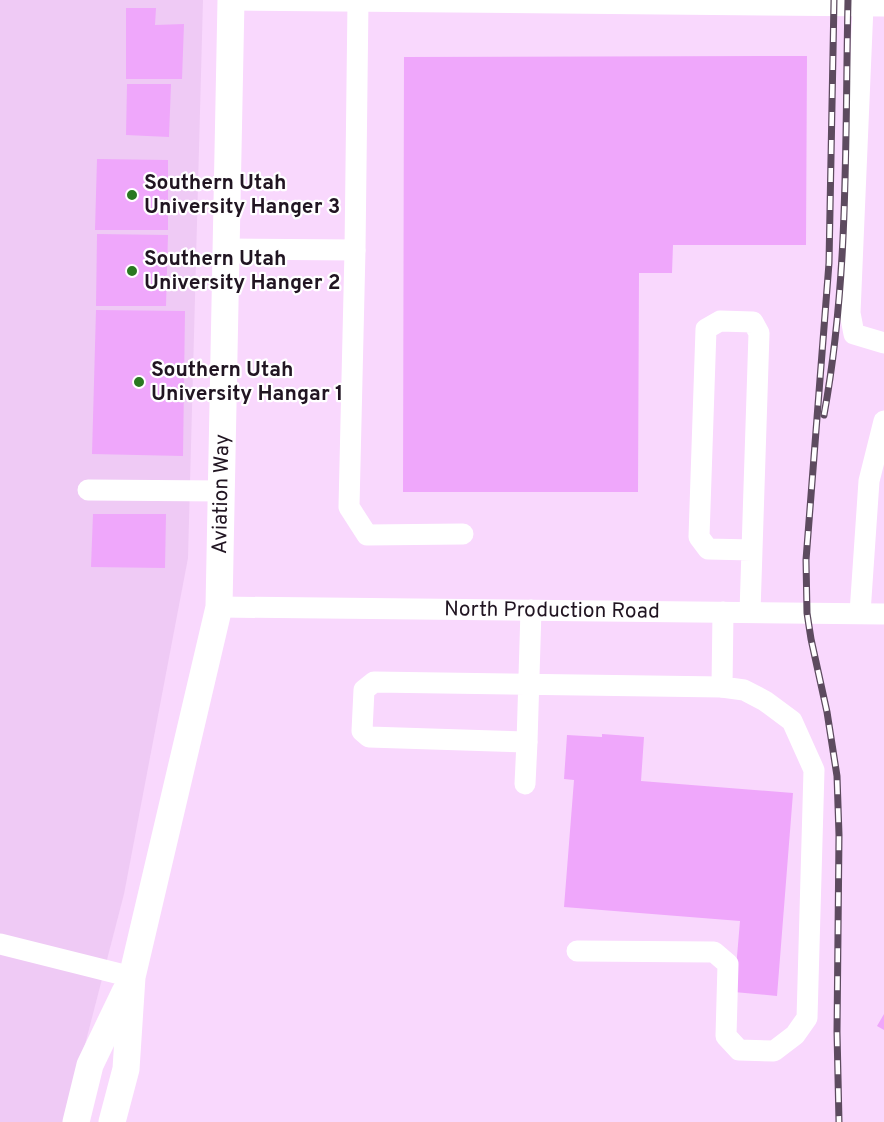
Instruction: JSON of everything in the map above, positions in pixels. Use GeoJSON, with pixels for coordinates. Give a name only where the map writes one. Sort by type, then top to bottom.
{"type":"FeatureCollection","features":[{"type":"Feature","properties":{"kind":"main road","name":"Aviation Way"},"geometry":{"type":"LineString","coordinates":[[112,1122],[126,1069],[132,977],[219,607],[231,0]]}},
{"type":"Feature","properties":{"kind":"main road","name":"Aviation Way"},"geometry":{"type":"LineString","coordinates":[[76,1122],[90,1065],[132,977]]}},
{"type":"Feature","properties":{"kind":"street"},"geometry":{"type":"LineString","coordinates":[[231,0],[884,6]]}},
{"type":"Feature","properties":{"kind":"street"},"geometry":{"type":"LineString","coordinates":[[358,1],[349,507],[367,535],[463,534]]}},
{"type":"Feature","properties":{"kind":"street"},"geometry":{"type":"LineString","coordinates":[[863,6],[850,314],[854,334],[884,343]]}},
{"type":"Feature","properties":{"kind":"street"},"geometry":{"type":"LineString","coordinates":[[226,249],[355,250]]}},
{"type":"Feature","properties":{"kind":"street"},"geometry":{"type":"LineString","coordinates":[[750,612],[752,550],[759,333],[753,322],[720,321],[706,329],[699,537],[708,549],[752,550]]}},
{"type":"Feature","properties":{"kind":"street"},"geometry":{"type":"LineString","coordinates":[[860,613],[869,481],[883,430]]}},
{"type":"Feature","properties":{"kind":"street"},"geometry":{"type":"LineString","coordinates":[[88,490],[222,491]]}},
{"type":"Feature","properties":{"kind":"street","name":"North Production Road"},"geometry":{"type":"LineString","coordinates":[[219,607],[884,614]]}},
{"type":"Feature","properties":{"kind":"street"},"geometry":{"type":"LineString","coordinates":[[525,784],[531,610]]}},
{"type":"Feature","properties":{"kind":"street"},"geometry":{"type":"LineString","coordinates":[[722,687],[723,612]]}},
{"type":"Feature","properties":{"kind":"street"},"geometry":{"type":"LineString","coordinates":[[526,742],[369,737],[362,731],[364,690],[374,681],[722,687],[744,690],[765,701],[792,721],[813,770],[807,1018],[795,1035],[774,1051],[739,1050],[726,1036],[728,964],[714,952],[577,951]]}},
{"type":"Feature","properties":{"kind":"street"},"geometry":{"type":"LineString","coordinates":[[0,944],[132,977]]}},
{"type":"Feature","properties":{"kind":"shaded area"},"geometry":{"type":"Polygon","coordinates":[[[0,0],[203,0],[188,558],[124,894],[65,1122],[0,1122],[0,0]]]}},
{"type":"Feature","properties":{"kind":"building"},"geometry":{"type":"Polygon","coordinates":[[[126,8],[156,8],[155,25],[184,24],[182,79],[126,79],[126,8]]]}},
{"type":"Feature","properties":{"kind":"building"},"geometry":{"type":"Polygon","coordinates":[[[807,56],[806,245],[673,245],[672,273],[639,273],[638,492],[403,492],[404,57],[807,56]]]}},
{"type":"Feature","properties":{"kind":"building"},"geometry":{"type":"Polygon","coordinates":[[[127,84],[171,84],[169,137],[126,135],[127,84]]]}},
{"type":"Feature","properties":{"kind":"building","name":"Southern Utah University Hanger 3"},"geometry":{"type":"Polygon","coordinates":[[[97,159],[168,160],[168,230],[95,230],[97,159]]]}},
{"type":"Feature","properties":{"kind":"building","name":"Southern Utah University Hanger 2"},"geometry":{"type":"Polygon","coordinates":[[[97,234],[168,235],[166,306],[96,306],[97,234]]]}},
{"type":"Feature","properties":{"kind":"building","name":"Southern Utah University Hangar 1"},"geometry":{"type":"Polygon","coordinates":[[[96,310],[185,311],[183,456],[92,454],[96,310]]]}},
{"type":"Feature","properties":{"kind":"building"},"geometry":{"type":"Polygon","coordinates":[[[93,514],[166,514],[165,568],[91,567],[93,514]]]}},
{"type":"Feature","properties":{"kind":"building"},"geometry":{"type":"Polygon","coordinates":[[[602,734],[644,737],[641,781],[793,793],[777,996],[734,992],[740,921],[564,907],[574,780],[564,779],[567,735],[602,737],[602,734]]]}},
{"type":"Feature","properties":{"kind":"building"},"geometry":{"type":"Polygon","coordinates":[[[884,1014],[884,1030],[877,1026],[884,1014]]]}},
{"type":"Feature","properties":{"kind":"railway"},"geometry":{"type":"LineString","coordinates":[[834,0],[829,263],[806,560],[807,613],[837,776],[839,1122]]}},
{"type":"Feature","properties":{"kind":"railway"},"geometry":{"type":"LineString","coordinates":[[824,415],[832,364],[842,260],[848,0]]}},
{"type":"Feature","properties":{"kind":"place","name":"Southern Utah University Hanger 3"},"geometry":{"type":"Point","coordinates":[132,195]}},
{"type":"Feature","properties":{"kind":"place","name":"Southern Utah University Hanger 2"},"geometry":{"type":"Point","coordinates":[132,271]}},
{"type":"Feature","properties":{"kind":"place","name":"Southern Utah University Hangar 1"},"geometry":{"type":"Point","coordinates":[139,382]}}]}
